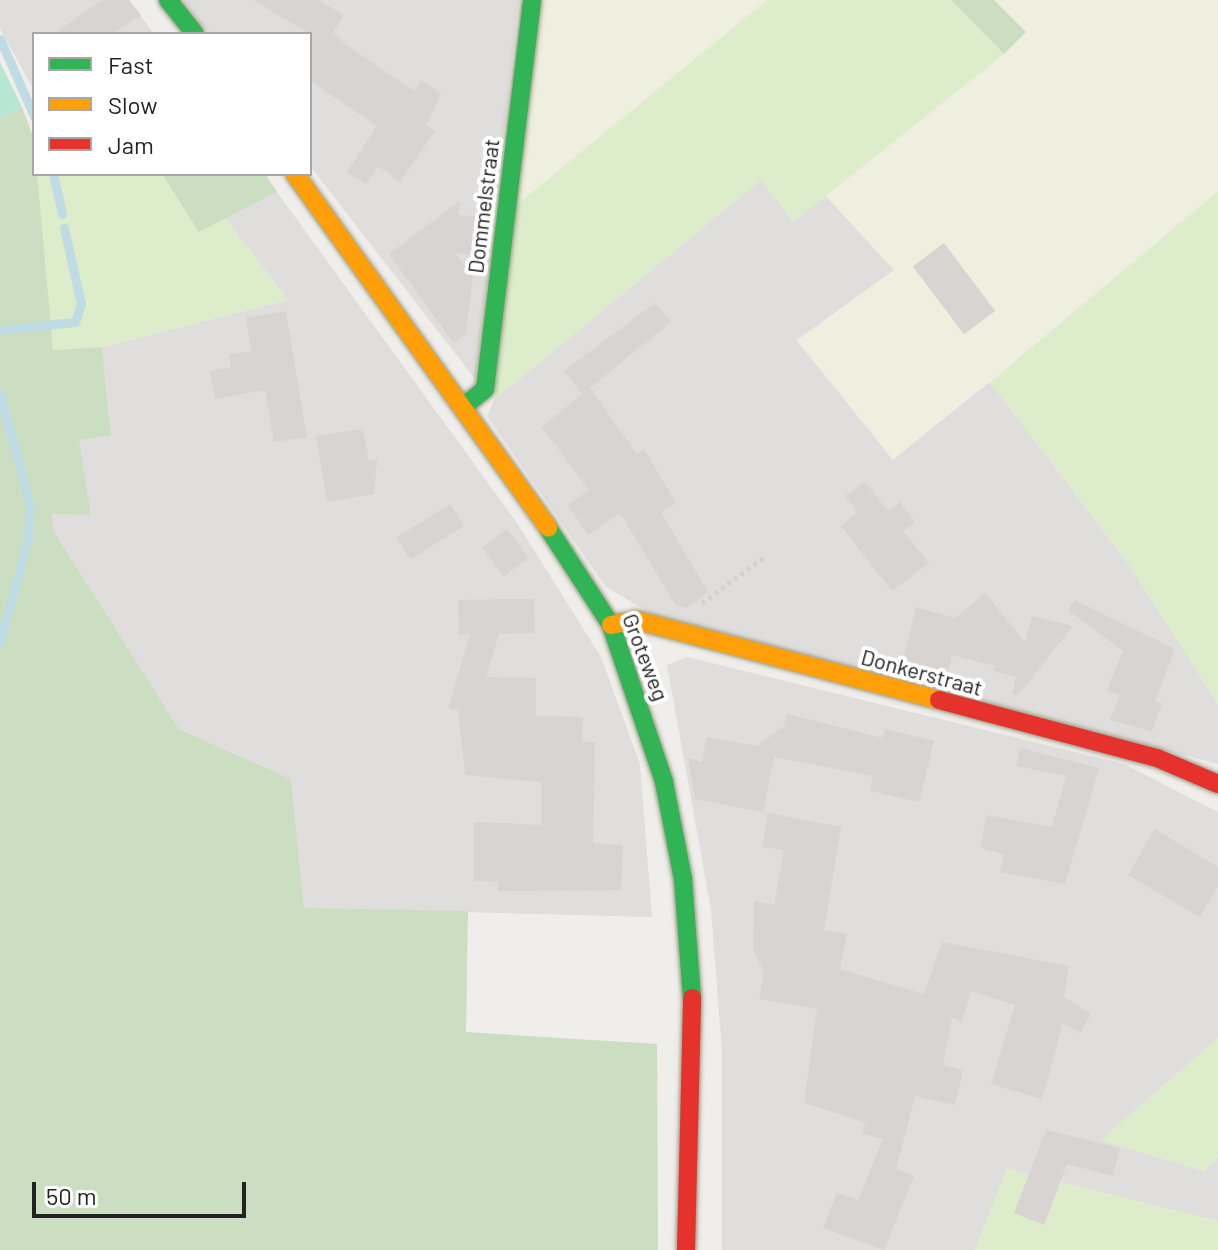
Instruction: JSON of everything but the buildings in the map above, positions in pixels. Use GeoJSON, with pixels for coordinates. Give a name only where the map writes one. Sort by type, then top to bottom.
{"type":"FeatureCollection","features":[{"type":"Feature","properties":{"kind":"main road"},"geometry":{"type":"LineString","coordinates":[[168,0],[193,32]]}},
{"type":"Feature","properties":{"kind":"main road","name":"Dommelstraat"},"geometry":{"type":"LineString","coordinates":[[463,407],[485,389],[532,0]]}},
{"type":"Feature","properties":{"kind":"main road","name":"Groteweg"},"geometry":{"type":"LineString","coordinates":[[296,176],[463,407],[611,625],[664,782],[683,879],[692,998],[686,1250]]}},
{"type":"Feature","properties":{"kind":"main road","name":"Donkerstraat"},"geometry":{"type":"LineString","coordinates":[[611,625],[636,620],[1157,758],[1218,784]]}},
{"type":"Feature","properties":{"kind":"path"},"geometry":{"type":"LineString","coordinates":[[667,629],[766,556]]}},
{"type":"Feature","properties":{"kind":"shaded area"},"geometry":{"type":"Polygon","coordinates":[[[0,0],[129,0],[153,32],[32,32],[32,86],[0,29],[0,0]]]}},
{"type":"Feature","properties":{"kind":"shaded area"},"geometry":{"type":"Polygon","coordinates":[[[183,0],[519,0],[475,379],[312,169],[312,32],[207,32],[183,0]]]}},
{"type":"Feature","properties":{"kind":"shaded area"},"geometry":{"type":"Polygon","coordinates":[[[762,179],[793,222],[826,196],[894,270],[797,341],[893,459],[990,382],[1127,562],[1201,675],[1218,705],[1218,764],[652,614],[606,587],[487,416],[494,400],[762,179]]]}},
{"type":"Feature","properties":{"kind":"shaded area"},"geometry":{"type":"Polygon","coordinates":[[[277,192],[517,523],[601,657],[640,764],[652,917],[304,908],[291,779],[179,729],[53,530],[51,514],[91,515],[78,439],[111,434],[102,347],[288,300],[225,218],[277,192]]]}},
{"type":"Feature","properties":{"kind":"shaded area"},"geometry":{"type":"Polygon","coordinates":[[[687,657],[1124,764],[1218,812],[1218,1038],[1101,1140],[1204,1171],[1218,1158],[1218,1221],[1007,1169],[975,1250],[722,1250],[722,1052],[711,910],[667,665],[687,657]]]}},
{"type":"Feature","properties":{"kind":"green space"},"geometry":{"type":"Polygon","coordinates":[[[541,0],[767,0],[515,206],[541,0]]]}},
{"type":"Feature","properties":{"kind":"green space"},"geometry":{"type":"Polygon","coordinates":[[[767,0],[951,0],[1004,54],[793,222],[761,180],[494,400],[515,206],[767,0]]]}},
{"type":"Feature","properties":{"kind":"green space"},"geometry":{"type":"Polygon","coordinates":[[[951,0],[994,0],[1026,32],[1004,54],[951,0]]]}},
{"type":"Feature","properties":{"kind":"green space"},"geometry":{"type":"Polygon","coordinates":[[[994,0],[1218,0],[1218,191],[893,460],[797,340],[894,270],[826,196],[1025,33],[994,0]]]}},
{"type":"Feature","properties":{"kind":"green space"},"geometry":{"type":"Polygon","coordinates":[[[0,62],[22,107],[0,119],[0,62]]]}},
{"type":"Feature","properties":{"kind":"green space"},"geometry":{"type":"Polygon","coordinates":[[[22,107],[32,134],[32,176],[37,176],[53,350],[102,347],[111,435],[79,440],[91,515],[52,514],[53,530],[179,729],[291,779],[304,908],[468,911],[466,1032],[657,1044],[658,1250],[0,1250],[0,119],[22,107]]]}},
{"type":"Feature","properties":{"kind":"green space"},"geometry":{"type":"Polygon","coordinates":[[[35,176],[163,176],[199,231],[225,218],[288,300],[102,347],[53,350],[35,176]]]}},
{"type":"Feature","properties":{"kind":"green space"},"geometry":{"type":"Polygon","coordinates":[[[163,176],[266,176],[277,192],[199,232],[163,176]]]}},
{"type":"Feature","properties":{"kind":"green space"},"geometry":{"type":"Polygon","coordinates":[[[1218,191],[1218,705],[1127,562],[990,382],[1218,191]]]}},
{"type":"Feature","properties":{"kind":"green space"},"geometry":{"type":"Polygon","coordinates":[[[1218,1038],[1218,1158],[1204,1171],[1101,1140],[1218,1038]]]}},
{"type":"Feature","properties":{"kind":"green space"},"geometry":{"type":"Polygon","coordinates":[[[1007,1169],[1218,1221],[1218,1250],[975,1250],[1007,1169]]]}},
{"type":"Feature","properties":{"kind":"waterway"},"geometry":{"type":"LineString","coordinates":[[0,39],[32,111]]}},
{"type":"Feature","properties":{"kind":"waterway"},"geometry":{"type":"LineString","coordinates":[[53,176],[62,214]]}},
{"type":"Feature","properties":{"kind":"waterway"},"geometry":{"type":"LineString","coordinates":[[0,330],[75,322],[81,304],[64,228]]}},
{"type":"Feature","properties":{"kind":"waterway"},"geometry":{"type":"LineString","coordinates":[[0,394],[30,506],[28,538],[0,642]]}},
{"type":"Feature","properties":{"kind":"traffic: fast"},"geometry":{"type":"LineString","coordinates":[[168,0],[193,32]]}},
{"type":"Feature","properties":{"kind":"traffic: fast"},"geometry":{"type":"LineString","coordinates":[[463,407],[485,389],[532,0]]}},
{"type":"Feature","properties":{"kind":"traffic: fast"},"geometry":{"type":"LineString","coordinates":[[548,528],[611,625],[664,782],[683,879],[692,998]]}},
{"type":"Feature","properties":{"kind":"traffic: slow"},"geometry":{"type":"LineString","coordinates":[[296,176],[548,528]]}},
{"type":"Feature","properties":{"kind":"traffic: slow"},"geometry":{"type":"LineString","coordinates":[[611,625],[636,620],[939,700]]}},
{"type":"Feature","properties":{"kind":"traffic: jam"},"geometry":{"type":"LineString","coordinates":[[939,700],[1157,758],[1218,784]]}},
{"type":"Feature","properties":{"kind":"traffic: jam"},"geometry":{"type":"LineString","coordinates":[[686,1250],[692,998]]}}]}
